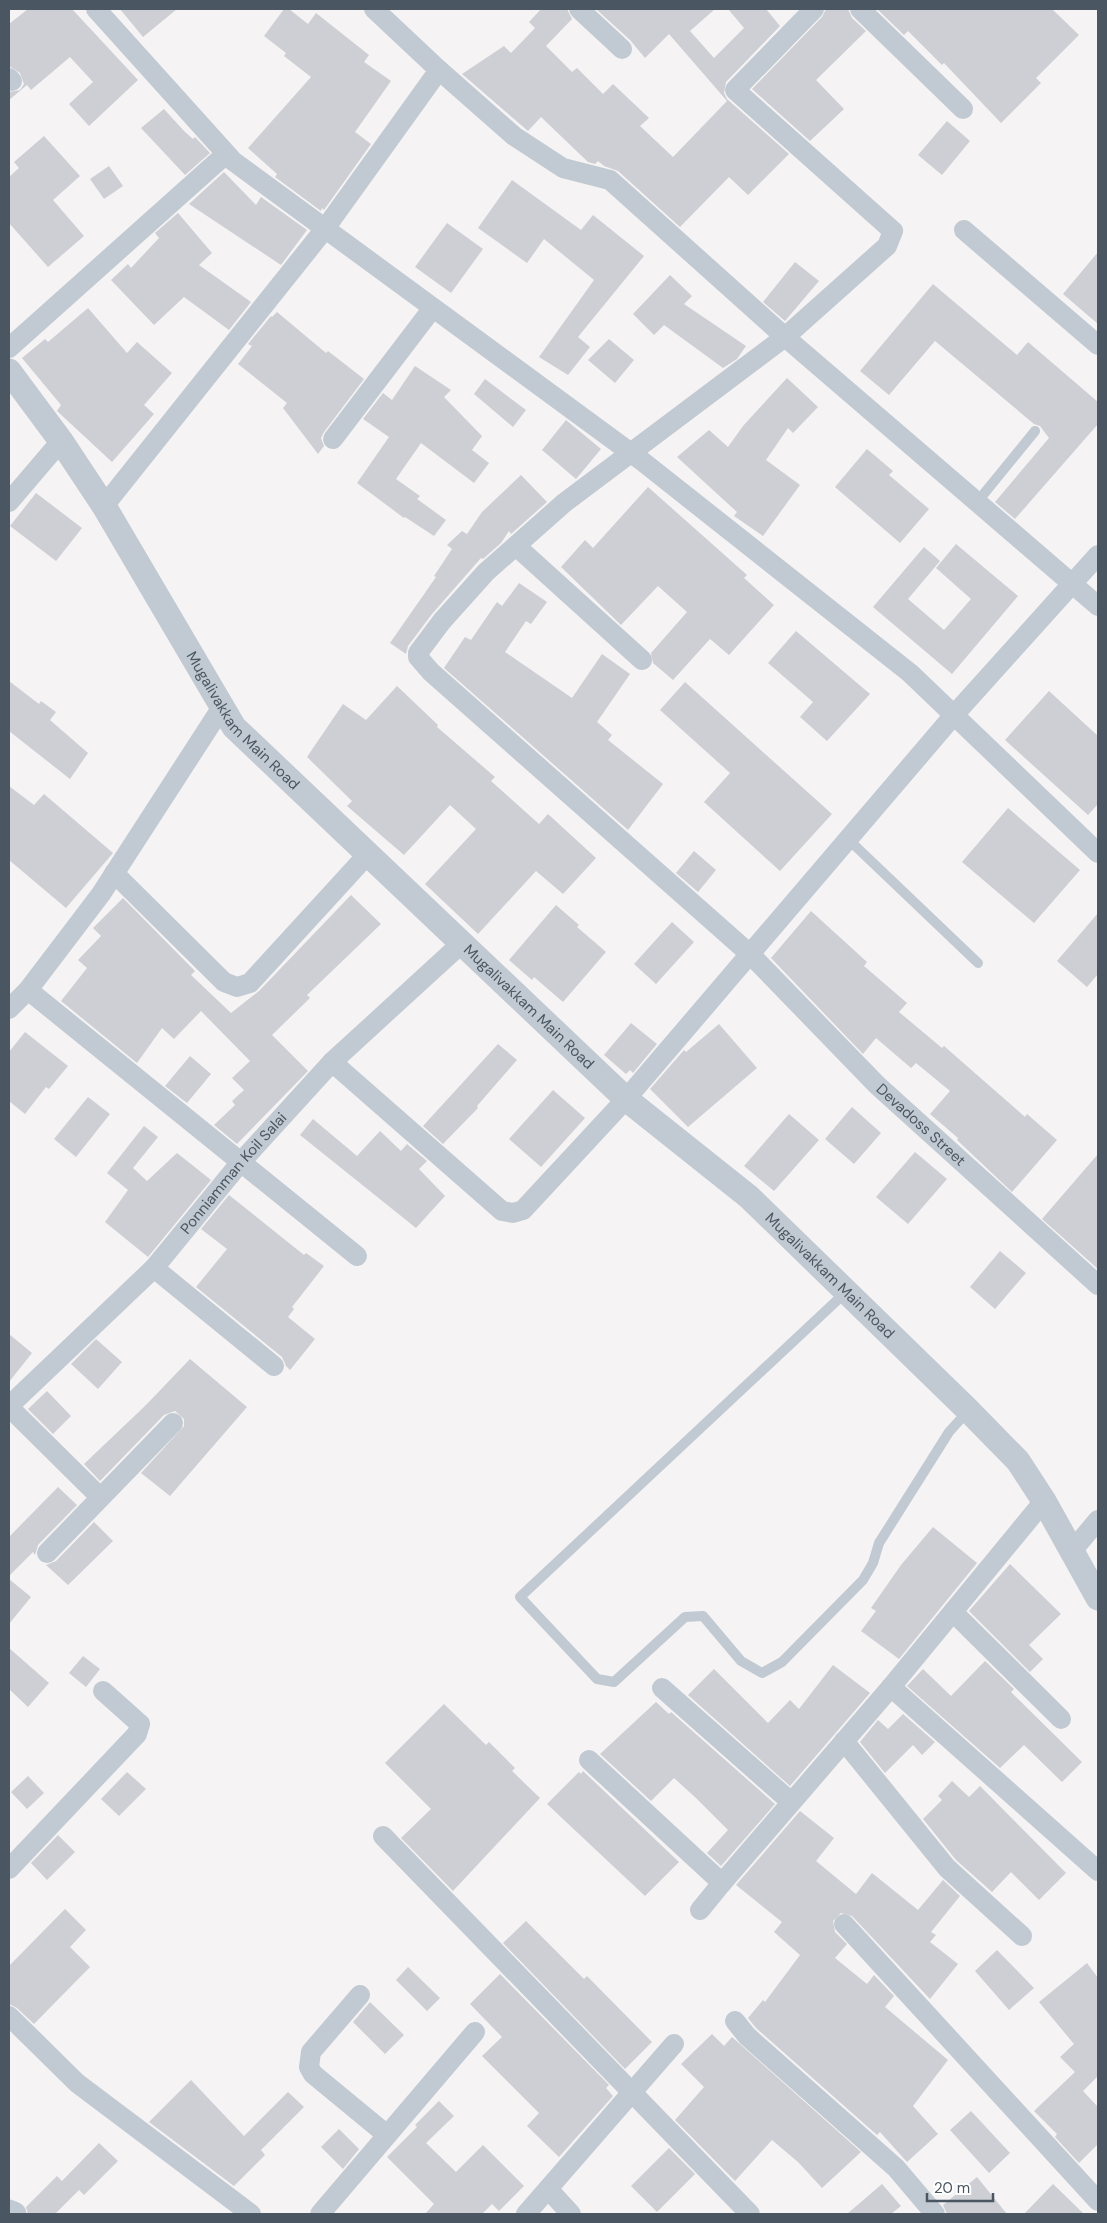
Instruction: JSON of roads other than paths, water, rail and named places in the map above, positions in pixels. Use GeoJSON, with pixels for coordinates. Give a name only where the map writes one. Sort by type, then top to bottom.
{"type":"FeatureCollection","features":[{"type":"Feature","properties":{"kind":"street"},"geometry":{"type":"LineString","coordinates":[[96,9],[233,162],[632,454],[910,674],[1098,853]]}},
{"type":"Feature","properties":{"kind":"street"},"geometry":{"type":"LineString","coordinates":[[374,9],[439,70],[514,136],[563,168],[610,180],[785,337],[1074,583],[1098,606]]}},
{"type":"Feature","properties":{"kind":"street"},"geometry":{"type":"LineString","coordinates":[[579,9],[622,49]]}},
{"type":"Feature","properties":{"kind":"street"},"geometry":{"type":"LineString","coordinates":[[642,660],[516,546],[564,503],[632,454],[785,337],[887,246],[893,231],[735,90],[814,9]]}},
{"type":"Feature","properties":{"kind":"street"},"geometry":{"type":"LineString","coordinates":[[860,9],[963,109]]}},
{"type":"Feature","properties":{"kind":"street"},"geometry":{"type":"LineString","coordinates":[[104,506],[324,230],[439,70]]}},
{"type":"Feature","properties":{"kind":"street"},"geometry":{"type":"LineString","coordinates":[[9,348],[226,154]]}},
{"type":"Feature","properties":{"kind":"street"},"geometry":{"type":"LineString","coordinates":[[964,230],[1098,345]]}},
{"type":"Feature","properties":{"kind":"street"},"geometry":{"type":"LineString","coordinates":[[333,439],[432,308]]}},
{"type":"Feature","properties":{"kind":"street","name":"Mugalivakkam Main Road"},"geometry":{"type":"LineString","coordinates":[[9,371],[62,441],[104,506],[234,727],[626,1099],[748,1197],[1018,1460],[1044,1501],[1098,1598]]}},
{"type":"Feature","properties":{"kind":"street"},"geometry":{"type":"LineString","coordinates":[[9,502],[62,441]]}},
{"type":"Feature","properties":{"kind":"street","name":"Devadoss Street"},"geometry":{"type":"LineString","coordinates":[[516,546],[486,572],[442,621],[418,653],[418,657],[431,672],[751,955],[877,1085],[1098,1285]]}},
{"type":"Feature","properties":{"kind":"street"},"geometry":{"type":"LineString","coordinates":[[332,1062],[502,1211],[513,1213],[523,1210],[626,1099],[751,955],[954,715],[1098,555]]}},
{"type":"Feature","properties":{"kind":"street"},"geometry":{"type":"LineString","coordinates":[[9,1008],[28,990],[114,873],[222,707]]}},
{"type":"Feature","properties":{"kind":"street"},"geometry":{"type":"LineString","coordinates":[[114,873],[224,982],[237,987],[250,983],[368,854]]}},
{"type":"Feature","properties":{"kind":"street","name":"Ponniamman Koil Salai"},"geometry":{"type":"LineString","coordinates":[[9,1406],[154,1268],[240,1163],[332,1062],[462,943]]}},
{"type":"Feature","properties":{"kind":"street"},"geometry":{"type":"LineString","coordinates":[[28,990],[357,1256]]}},
{"type":"Feature","properties":{"kind":"street"},"geometry":{"type":"LineString","coordinates":[[154,1268],[274,1366]]}},
{"type":"Feature","properties":{"kind":"street"},"geometry":{"type":"LineString","coordinates":[[9,1406],[100,1497]]}},
{"type":"Feature","properties":{"kind":"street"},"geometry":{"type":"LineString","coordinates":[[47,1553],[173,1423]]}},
{"type":"Feature","properties":{"kind":"street"},"geometry":{"type":"LineString","coordinates":[[700,1910],[891,1687],[1044,1501]]}},
{"type":"Feature","properties":{"kind":"street"},"geometry":{"type":"LineString","coordinates":[[1072,1551],[1098,1520]]}},
{"type":"Feature","properties":{"kind":"street"},"geometry":{"type":"LineString","coordinates":[[953,1612],[1061,1719]]}},
{"type":"Feature","properties":{"kind":"street"},"geometry":{"type":"LineString","coordinates":[[891,1687],[1098,1871]]}},
{"type":"Feature","properties":{"kind":"street"},"geometry":{"type":"LineString","coordinates":[[662,1688],[791,1802]]}},
{"type":"Feature","properties":{"kind":"street"},"geometry":{"type":"LineString","coordinates":[[9,1870],[137,1734],[140,1724],[136,1718],[103,1691]]}},
{"type":"Feature","properties":{"kind":"street"},"geometry":{"type":"LineString","coordinates":[[844,1741],[947,1868],[1022,1936]]}},
{"type":"Feature","properties":{"kind":"street"},"geometry":{"type":"LineString","coordinates":[[589,1760],[722,1883]]}},
{"type":"Feature","properties":{"kind":"street"},"geometry":{"type":"LineString","coordinates":[[383,1836],[750,2214]]}},
{"type":"Feature","properties":{"kind":"street"},"geometry":{"type":"LineString","coordinates":[[844,1924],[1098,2202]]}},
{"type":"Feature","properties":{"kind":"street"},"geometry":{"type":"LineString","coordinates":[[360,1995],[311,2052],[309,2067],[313,2074],[387,2135]]}},
{"type":"Feature","properties":{"kind":"street"},"geometry":{"type":"LineString","coordinates":[[9,2016],[77,2083],[251,2214]]}},
{"type":"Feature","properties":{"kind":"street"},"geometry":{"type":"LineString","coordinates":[[736,2020],[747,2036],[896,2168],[935,2214]]}},
{"type":"Feature","properties":{"kind":"street"},"geometry":{"type":"LineString","coordinates":[[320,2214],[475,2032]]}},
{"type":"Feature","properties":{"kind":"street"},"geometry":{"type":"LineString","coordinates":[[526,2214],[674,2044]]}},
{"type":"Feature","properties":{"kind":"street"},"geometry":{"type":"LineString","coordinates":[[548,2189],[571,2214]]}},
{"type":"Feature","properties":{"kind":"street"},"geometry":{"type":"LineString","coordinates":[[9,2212],[14,2214]]}},
{"type":"Feature","properties":{"kind":"lane"},"geometry":{"type":"LineString","coordinates":[[978,501],[1035,431]]}},
{"type":"Feature","properties":{"kind":"lane"},"geometry":{"type":"LineString","coordinates":[[849,840],[978,963]]}},
{"type":"Feature","properties":{"kind":"lane"},"geometry":{"type":"LineString","coordinates":[[846,1292],[520,1597],[597,1679],[614,1682],[684,1617],[703,1616],[742,1661],[762,1673],[782,1662],[863,1580],[873,1562],[879,1543],[949,1432],[968,1410]]}}]}
